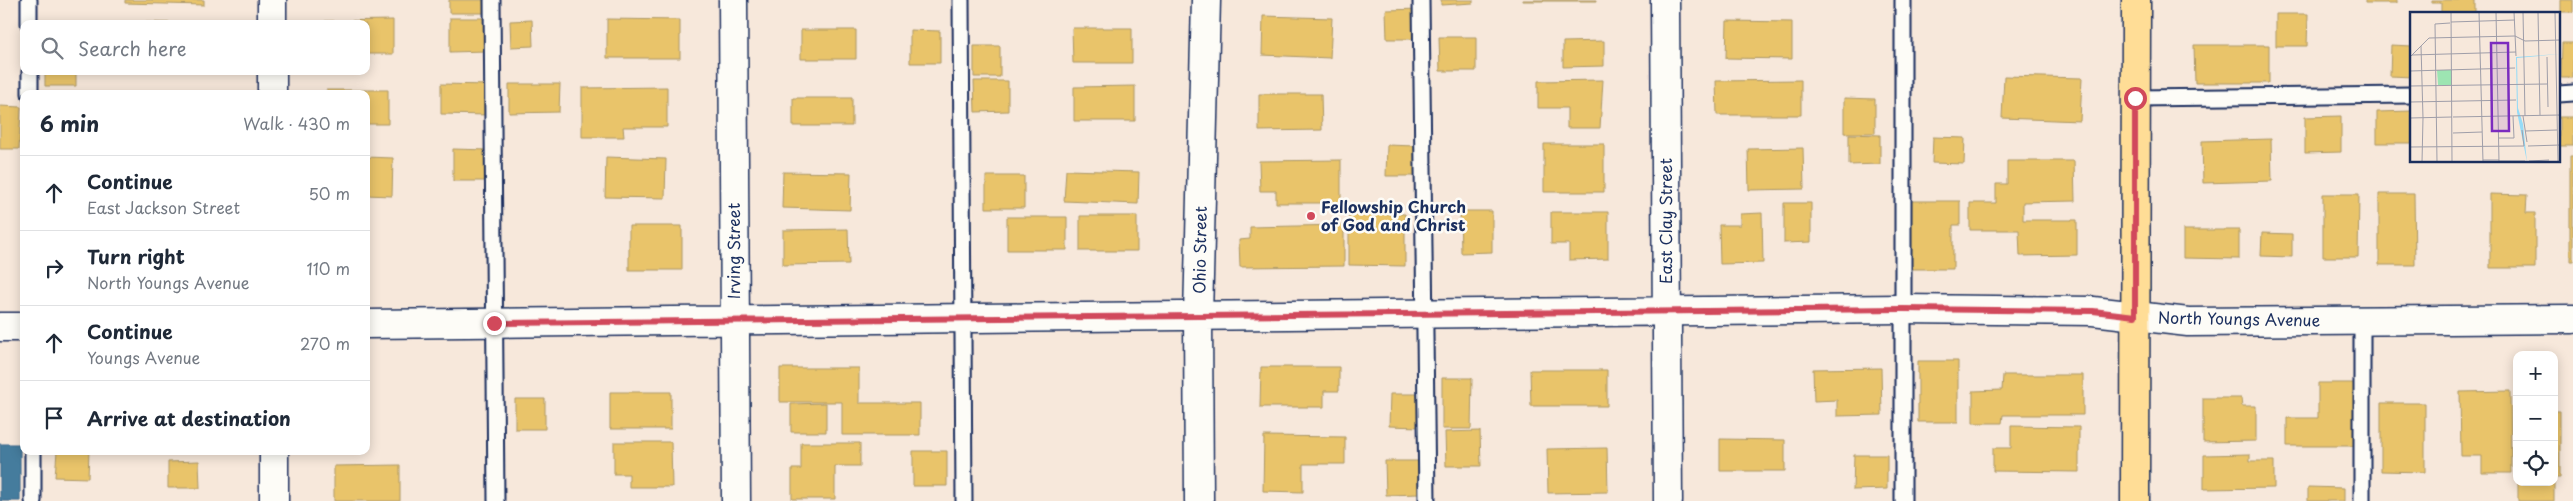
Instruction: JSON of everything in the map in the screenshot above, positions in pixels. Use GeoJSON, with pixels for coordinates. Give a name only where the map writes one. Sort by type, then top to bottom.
{"type":"FeatureCollection","features":[{"type":"Feature","properties":{"kind":"main road"},"geometry":{"type":"LineString","coordinates":[[2135,501],[2136,0]]}},
{"type":"Feature","properties":{"kind":"street"},"geometry":{"type":"LineString","coordinates":[[272,0],[272,20]]}},
{"type":"Feature","properties":{"kind":"street","name":"Irving Street"},"geometry":{"type":"LineString","coordinates":[[733,0],[736,501]]}},
{"type":"Feature","properties":{"kind":"street","name":"Ohio Street"},"geometry":{"type":"LineString","coordinates":[[1198,501],[1198,316],[1206,0]]}},
{"type":"Feature","properties":{"kind":"street","name":"East Clay Street"},"geometry":{"type":"LineString","coordinates":[[1665,0],[1668,501]]}},
{"type":"Feature","properties":{"kind":"street"},"geometry":{"type":"LineString","coordinates":[[272,75],[272,90]]}},
{"type":"Feature","properties":{"kind":"street","name":"North Youngs Avenue"},"geometry":{"type":"LineString","coordinates":[[370,324],[1903,309],[2093,311],[2188,322],[2573,319]]}},
{"type":"Feature","properties":{"kind":"street"},"geometry":{"type":"LineString","coordinates":[[0,327],[20,327]]}},
{"type":"Feature","properties":{"kind":"street"},"geometry":{"type":"LineString","coordinates":[[274,455],[274,501]]}},
{"type":"Feature","properties":{"kind":"lane"},"geometry":{"type":"LineString","coordinates":[[29,0],[29,20]]}},
{"type":"Feature","properties":{"kind":"lane"},"geometry":{"type":"LineString","coordinates":[[492,0],[496,501]]}},
{"type":"Feature","properties":{"kind":"lane"},"geometry":{"type":"LineString","coordinates":[[961,0],[964,501]]}},
{"type":"Feature","properties":{"kind":"lane"},"geometry":{"type":"LineString","coordinates":[[1421,0],[1427,501]]}},
{"type":"Feature","properties":{"kind":"lane"},"geometry":{"type":"LineString","coordinates":[[1902,0],[1903,501]]}},
{"type":"Feature","properties":{"kind":"lane"},"geometry":{"type":"LineString","coordinates":[[30,75],[30,90]]}},
{"type":"Feature","properties":{"kind":"lane"},"geometry":{"type":"LineString","coordinates":[[2560,94],[2573,93]]}},
{"type":"Feature","properties":{"kind":"lane"},"geometry":{"type":"LineString","coordinates":[[2135,98],[2410,95]]}},
{"type":"Feature","properties":{"kind":"lane"},"geometry":{"type":"LineString","coordinates":[[2362,320],[2362,501]]}},
{"type":"Feature","properties":{"kind":"lane"},"geometry":{"type":"LineString","coordinates":[[32,455],[33,501]]}},
{"type":"Feature","properties":{"kind":"building: Homes"},"geometry":{"type":"Polygon","coordinates":[[[125,0],[204,0],[204,5],[125,3],[125,0]]]}},
{"type":"Feature","properties":{"kind":"building: Homes"},"geometry":{"type":"Polygon","coordinates":[[[449,0],[485,0],[484,13],[449,13],[449,0]]]}},
{"type":"Feature","properties":{"kind":"building: Homes"},"geometry":{"type":"Polygon","coordinates":[[[1441,0],[1473,0],[1473,3],[1441,5],[1441,0]]]}},
{"type":"Feature","properties":{"kind":"building: Homes"},"geometry":{"type":"Polygon","coordinates":[[[1596,0],[1596,1],[1523,1],[1596,0]]]}},
{"type":"Feature","properties":{"kind":"building: Homes"},"geometry":{"type":"Polygon","coordinates":[[[2365,0],[2397,0],[2397,3],[2365,3],[2365,0]]]}},
{"type":"Feature","properties":{"kind":"building: Homes"},"geometry":{"type":"Polygon","coordinates":[[[2432,0],[2475,0],[2475,12],[2441,12],[2441,3],[2432,3],[2432,0]]]}},
{"type":"Feature","properties":{"kind":"building: Homes"},"geometry":{"type":"Polygon","coordinates":[[[2561,0],[2573,0],[2573,12],[2561,12],[2561,0]]]}},
{"type":"Feature","properties":{"kind":"building: Homes"},"geometry":{"type":"Polygon","coordinates":[[[1420,9],[1420,39],[1387,39],[1386,10],[1420,9]]]}},
{"type":"Feature","properties":{"kind":"building: Homes"},"geometry":{"type":"Polygon","coordinates":[[[2276,14],[2308,14],[2307,46],[2276,46],[2276,14]]]}},
{"type":"Feature","properties":{"kind":"building: Homes"},"geometry":{"type":"Polygon","coordinates":[[[1263,16],[1332,18],[1330,58],[1262,55],[1263,16]]]}},
{"type":"Feature","properties":{"kind":"building: Homes"},"geometry":{"type":"Polygon","coordinates":[[[450,18],[485,18],[486,51],[450,52],[450,18]]]}},
{"type":"Feature","properties":{"kind":"building: Homes"},"geometry":{"type":"Polygon","coordinates":[[[607,19],[680,20],[680,58],[607,58],[607,19]]]}},
{"type":"Feature","properties":{"kind":"building: Homes"},"geometry":{"type":"Polygon","coordinates":[[[370,20],[393,20],[393,54],[370,54],[370,20]]]}},
{"type":"Feature","properties":{"kind":"building: Homes"},"geometry":{"type":"Polygon","coordinates":[[[532,20],[533,46],[511,47],[510,21],[532,20]]]}},
{"type":"Feature","properties":{"kind":"building: Homes"},"geometry":{"type":"Polygon","coordinates":[[[1727,21],[1792,22],[1792,59],[1726,58],[1727,21]]]}},
{"type":"Feature","properties":{"kind":"building: Homes"},"geometry":{"type":"Polygon","coordinates":[[[1072,28],[1132,28],[1132,63],[1073,63],[1072,28]]]}},
{"type":"Feature","properties":{"kind":"building: Homes"},"geometry":{"type":"Polygon","coordinates":[[[801,30],[856,30],[856,59],[801,59],[801,30]]]}},
{"type":"Feature","properties":{"kind":"building: Homes"},"geometry":{"type":"Polygon","coordinates":[[[910,30],[940,31],[940,63],[910,63],[910,30]]]}},
{"type":"Feature","properties":{"kind":"building: Homes"},"geometry":{"type":"Polygon","coordinates":[[[1439,37],[1476,37],[1476,71],[1440,71],[1439,37]]]}},
{"type":"Feature","properties":{"kind":"building: Homes"},"geometry":{"type":"Polygon","coordinates":[[[1604,41],[1604,66],[1563,67],[1563,42],[1604,41]]]}},
{"type":"Feature","properties":{"kind":"building: Homes"},"geometry":{"type":"Polygon","coordinates":[[[2562,43],[2573,43],[2573,78],[2561,78],[2562,43]]]}},
{"type":"Feature","properties":{"kind":"building: Homes"},"geometry":{"type":"Polygon","coordinates":[[[2194,45],[2269,45],[2269,83],[2195,83],[2194,45]]]}},
{"type":"Feature","properties":{"kind":"building: Homes"},"geometry":{"type":"Polygon","coordinates":[[[2391,45],[2410,46],[2410,77],[2390,76],[2391,45]]]}},
{"type":"Feature","properties":{"kind":"building: Homes"},"geometry":{"type":"Polygon","coordinates":[[[974,46],[1000,46],[1000,77],[974,77],[974,46]]]}},
{"type":"Feature","properties":{"kind":"building: Homes"},"geometry":{"type":"Polygon","coordinates":[[[45,75],[76,75],[76,86],[45,86],[45,75]]]}},
{"type":"Feature","properties":{"kind":"building: Homes"},"geometry":{"type":"Polygon","coordinates":[[[2004,76],[2082,78],[2080,121],[2002,118],[2004,76]]]}},
{"type":"Feature","properties":{"kind":"building: Homes"},"geometry":{"type":"Polygon","coordinates":[[[1603,80],[1600,128],[1567,128],[1567,108],[1538,108],[1538,81],[1603,80]]]}},
{"type":"Feature","properties":{"kind":"building: Homes"},"geometry":{"type":"Polygon","coordinates":[[[1801,80],[1801,115],[1717,115],[1716,81],[1801,80]]]}},
{"type":"Feature","properties":{"kind":"building: Homes"},"geometry":{"type":"Polygon","coordinates":[[[974,81],[1008,81],[1008,111],[975,112],[974,81]]]}},
{"type":"Feature","properties":{"kind":"building: Homes"},"geometry":{"type":"Polygon","coordinates":[[[441,84],[489,85],[488,115],[441,114],[441,84]]]}},
{"type":"Feature","properties":{"kind":"building: Homes"},"geometry":{"type":"Polygon","coordinates":[[[509,84],[560,84],[559,112],[509,113],[509,84]]]}},
{"type":"Feature","properties":{"kind":"building: Homes"},"geometry":{"type":"Polygon","coordinates":[[[1135,86],[1135,121],[1074,121],[1074,87],[1135,86]]]}},
{"type":"Feature","properties":{"kind":"building: Homes"},"geometry":{"type":"Polygon","coordinates":[[[667,87],[667,127],[623,127],[624,137],[582,137],[582,88],[667,87]]]}},
{"type":"Feature","properties":{"kind":"building: Homes"},"geometry":{"type":"Polygon","coordinates":[[[370,90],[388,90],[388,124],[370,124],[370,90]]]}},
{"type":"Feature","properties":{"kind":"building: Homes"},"geometry":{"type":"Polygon","coordinates":[[[1259,94],[1321,94],[1322,130],[1259,131],[1259,94]]]}},
{"type":"Feature","properties":{"kind":"building: Homes"},"geometry":{"type":"Polygon","coordinates":[[[793,98],[852,98],[852,126],[793,126],[793,98]]]}},
{"type":"Feature","properties":{"kind":"building: Homes"},"geometry":{"type":"Polygon","coordinates":[[[1844,98],[1875,99],[1875,133],[1844,133],[1844,98]]]}},
{"type":"Feature","properties":{"kind":"building: Homes"},"geometry":{"type":"Polygon","coordinates":[[[0,106],[20,107],[19,149],[0,149],[0,106]]]}},
{"type":"Feature","properties":{"kind":"building: Homes"},"geometry":{"type":"Polygon","coordinates":[[[2410,111],[2410,143],[2377,143],[2377,112],[2410,111]]]}},
{"type":"Feature","properties":{"kind":"building: Homes"},"geometry":{"type":"Polygon","coordinates":[[[2341,116],[2341,152],[2305,153],[2305,117],[2341,116]]]}},
{"type":"Feature","properties":{"kind":"building: Homes"},"geometry":{"type":"Polygon","coordinates":[[[2560,117],[2573,117],[2573,146],[2560,146],[2560,117]]]}},
{"type":"Feature","properties":{"kind":"building: Homes"},"geometry":{"type":"Polygon","coordinates":[[[1849,134],[1880,135],[1880,164],[1849,165],[1849,134]]]}},
{"type":"Feature","properties":{"kind":"building: Homes"},"geometry":{"type":"Polygon","coordinates":[[[1933,137],[1965,138],[1964,164],[1932,163],[1933,137]]]}},
{"type":"Feature","properties":{"kind":"building: Homes"},"geometry":{"type":"Polygon","coordinates":[[[2271,139],[2272,181],[2203,183],[2202,141],[2271,139]]]}},
{"type":"Feature","properties":{"kind":"building: Homes"},"geometry":{"type":"Polygon","coordinates":[[[1544,144],[1604,144],[1604,192],[1544,192],[1544,144]]]}},
{"type":"Feature","properties":{"kind":"building: Homes"},"geometry":{"type":"Polygon","coordinates":[[[1387,145],[1415,146],[1415,176],[1386,176],[1387,145]]]}},
{"type":"Feature","properties":{"kind":"building: Homes"},"geometry":{"type":"Polygon","coordinates":[[[1803,148],[1804,189],[1749,190],[1748,149],[1803,148]]]}},
{"type":"Feature","properties":{"kind":"building: Homes"},"geometry":{"type":"Polygon","coordinates":[[[453,149],[488,150],[488,181],[453,181],[453,149]]]}},
{"type":"Feature","properties":{"kind":"building: Homes"},"geometry":{"type":"Polygon","coordinates":[[[2570,156],[2573,156],[2573,261],[2570,261],[2570,156]]]}},
{"type":"Feature","properties":{"kind":"building: Homes"},"geometry":{"type":"Polygon","coordinates":[[[370,157],[393,158],[392,196],[370,195],[370,157]]]}},
{"type":"Feature","properties":{"kind":"building: Homes"},"geometry":{"type":"Polygon","coordinates":[[[606,157],[666,159],[665,198],[605,197],[606,157]]]}},
{"type":"Feature","properties":{"kind":"building: Homes"},"geometry":{"type":"Polygon","coordinates":[[[1341,160],[1341,203],[1276,203],[1276,191],[1260,191],[1259,161],[1341,160]]]}},
{"type":"Feature","properties":{"kind":"building: Homes"},"geometry":{"type":"Polygon","coordinates":[[[2007,161],[2074,161],[2075,201],[2023,202],[2023,220],[2077,220],[2077,255],[2020,256],[2019,230],[1970,230],[1970,203],[1996,203],[1996,184],[2007,184],[2007,161]]]}},
{"type":"Feature","properties":{"kind":"building: Homes"},"geometry":{"type":"Polygon","coordinates":[[[1066,170],[1139,172],[1138,204],[1064,201],[1066,170]]]}},
{"type":"Feature","properties":{"kind":"building: Homes"},"geometry":{"type":"Polygon","coordinates":[[[783,172],[851,173],[850,210],[782,208],[783,172]]]}},
{"type":"Feature","properties":{"kind":"building: Homes"},"geometry":{"type":"Polygon","coordinates":[[[986,176],[1024,176],[1024,208],[986,208],[986,176]]]}},
{"type":"Feature","properties":{"kind":"building: Homes"},"geometry":{"type":"Polygon","coordinates":[[[2323,194],[2359,194],[2358,257],[2323,257],[2323,194]]]}},
{"type":"Feature","properties":{"kind":"building: Homes"},"geometry":{"type":"Polygon","coordinates":[[[2379,194],[2414,194],[2415,265],[2379,265],[2379,194]]]}},
{"type":"Feature","properties":{"kind":"building: Homes"},"geometry":{"type":"Polygon","coordinates":[[[2490,194],[2527,195],[2526,213],[2535,213],[2535,268],[2490,268],[2490,194]]]}},
{"type":"Feature","properties":{"kind":"building: Homes"},"geometry":{"type":"Polygon","coordinates":[[[1911,201],[1960,201],[1960,225],[1953,225],[1953,269],[1911,269],[1911,201]]]}},
{"type":"Feature","properties":{"kind":"building: Homes"},"geometry":{"type":"Polygon","coordinates":[[[1784,203],[1811,203],[1811,242],[1784,243],[1784,203]]]}},
{"type":"Feature","properties":{"kind":"building: Homes"},"geometry":{"type":"Polygon","coordinates":[[[1460,211],[1492,211],[1492,252],[1461,253],[1460,211]]]}},
{"type":"Feature","properties":{"kind":"building: Homes"},"geometry":{"type":"Polygon","coordinates":[[[1551,212],[1608,212],[1608,259],[1569,260],[1569,244],[1551,244],[1551,212]]]}},
{"type":"Feature","properties":{"kind":"building: Homes"},"geometry":{"type":"Polygon","coordinates":[[[1762,213],[1763,263],[1720,264],[1719,225],[1740,225],[1740,214],[1762,213]]]}},
{"type":"Feature","properties":{"kind":"building: Homes"},"geometry":{"type":"Polygon","coordinates":[[[1349,214],[1405,214],[1405,266],[1349,265],[1349,214]]]}},
{"type":"Feature","properties":{"kind":"building: Homes"},"geometry":{"type":"Polygon","coordinates":[[[1080,216],[1137,216],[1137,251],[1080,251],[1080,216]]]}},
{"type":"Feature","properties":{"kind":"building: Homes"},"geometry":{"type":"Polygon","coordinates":[[[1007,217],[1067,217],[1067,250],[1007,250],[1007,217]]]}},
{"type":"Feature","properties":{"kind":"building: Homes"},"geometry":{"type":"Polygon","coordinates":[[[1344,225],[1344,266],[1240,267],[1239,240],[1250,239],[1250,227],[1344,225]]]}},
{"type":"Feature","properties":{"kind":"building: Homes"},"geometry":{"type":"Polygon","coordinates":[[[629,226],[682,226],[682,270],[629,270],[629,226]]]}},
{"type":"Feature","properties":{"kind":"building: Homes"},"geometry":{"type":"Polygon","coordinates":[[[848,229],[849,264],[783,265],[783,230],[848,229]]]}},
{"type":"Feature","properties":{"kind":"building: Homes"},"geometry":{"type":"Polygon","coordinates":[[[2183,230],[2239,230],[2239,259],[2183,258],[2183,230]]]}},
{"type":"Feature","properties":{"kind":"building: Homes"},"geometry":{"type":"Polygon","coordinates":[[[2262,233],[2292,234],[2292,257],[2261,256],[2262,233]]]}},
{"type":"Feature","properties":{"kind":"building: Homes"},"geometry":{"type":"Polygon","coordinates":[[[1918,361],[1958,361],[1958,422],[1918,422],[1918,361]]]}},
{"type":"Feature","properties":{"kind":"building: Homes"},"geometry":{"type":"Polygon","coordinates":[[[1261,367],[1339,367],[1339,391],[1324,391],[1324,407],[1260,407],[1261,367]]]}},
{"type":"Feature","properties":{"kind":"building: Homes"},"geometry":{"type":"Polygon","coordinates":[[[780,368],[859,368],[859,403],[920,403],[920,435],[842,435],[842,402],[780,402],[780,368]]]}},
{"type":"Feature","properties":{"kind":"building: Homes"},"geometry":{"type":"Polygon","coordinates":[[[1881,368],[1882,415],[1837,416],[1837,400],[1814,401],[1813,369],[1881,368]]]}},
{"type":"Feature","properties":{"kind":"building: Homes"},"geometry":{"type":"Polygon","coordinates":[[[1530,370],[1607,370],[1607,406],[1531,406],[1530,370]]]}},
{"type":"Feature","properties":{"kind":"building: Homes"},"geometry":{"type":"Polygon","coordinates":[[[2003,375],[2083,375],[2083,415],[2003,415],[2002,423],[1973,423],[1973,391],[2002,390],[2003,375]]]}},
{"type":"Feature","properties":{"kind":"building: Homes"},"geometry":{"type":"Polygon","coordinates":[[[1442,378],[1472,378],[1471,429],[1442,429],[1442,378]]]}},
{"type":"Feature","properties":{"kind":"building: Homes"},"geometry":{"type":"Polygon","coordinates":[[[2318,383],[2355,383],[2355,446],[2287,446],[2287,418],[2318,418],[2318,383]]]}},
{"type":"Feature","properties":{"kind":"building: Homes"},"geometry":{"type":"Polygon","coordinates":[[[2510,391],[2511,473],[2482,473],[2482,456],[2461,456],[2460,392],[2510,391]]]}},
{"type":"Feature","properties":{"kind":"building: Homes"},"geometry":{"type":"Polygon","coordinates":[[[610,392],[671,392],[671,429],[610,429],[610,392]]]}},
{"type":"Feature","properties":{"kind":"building: Homes"},"geometry":{"type":"Polygon","coordinates":[[[1390,394],[1419,394],[1419,427],[1389,426],[1390,394]]]}},
{"type":"Feature","properties":{"kind":"building: Homes"},"geometry":{"type":"Polygon","coordinates":[[[2203,398],[2241,398],[2242,406],[2256,406],[2256,441],[2203,442],[2203,398]]]}},
{"type":"Feature","properties":{"kind":"building: Homes"},"geometry":{"type":"Polygon","coordinates":[[[515,399],[545,399],[545,429],[515,429],[515,399]]]}},
{"type":"Feature","properties":{"kind":"building: Homes"},"geometry":{"type":"Polygon","coordinates":[[[826,403],[826,432],[791,432],[791,404],[826,403]]]}},
{"type":"Feature","properties":{"kind":"building: Homes"},"geometry":{"type":"Polygon","coordinates":[[[2381,403],[2425,403],[2425,472],[2381,471],[2381,403]]]}},
{"type":"Feature","properties":{"kind":"building: Homes"},"geometry":{"type":"Polygon","coordinates":[[[2558,411],[2560,411],[2560,478],[2558,478],[2558,411]]]}},
{"type":"Feature","properties":{"kind":"building: Homes"},"geometry":{"type":"Polygon","coordinates":[[[2011,426],[2079,427],[2079,472],[1993,471],[1993,448],[2011,448],[2011,426]]]}},
{"type":"Feature","properties":{"kind":"building: Homes"},"geometry":{"type":"Polygon","coordinates":[[[1480,431],[1481,466],[1446,466],[1445,432],[1480,431]]]}},
{"type":"Feature","properties":{"kind":"building: Homes"},"geometry":{"type":"Polygon","coordinates":[[[1264,436],[1345,437],[1345,464],[1303,464],[1303,492],[1263,491],[1264,436]]]}},
{"type":"Feature","properties":{"kind":"building: Homes"},"geometry":{"type":"Polygon","coordinates":[[[1720,439],[1785,440],[1785,471],[1720,471],[1720,439]]]}},
{"type":"Feature","properties":{"kind":"building: Homes"},"geometry":{"type":"Polygon","coordinates":[[[614,442],[671,442],[672,487],[629,487],[629,474],[614,474],[614,442]]]}},
{"type":"Feature","properties":{"kind":"building: Homes"},"geometry":{"type":"Polygon","coordinates":[[[801,443],[860,443],[860,466],[835,466],[835,499],[792,499],[792,469],[801,469],[801,443]]]}},
{"type":"Feature","properties":{"kind":"building: Homes"},"geometry":{"type":"Polygon","coordinates":[[[1607,448],[1608,492],[1548,493],[1547,449],[1607,448]]]}},
{"type":"Feature","properties":{"kind":"building: Homes"},"geometry":{"type":"Polygon","coordinates":[[[913,451],[947,451],[947,486],[913,486],[913,451]]]}},
{"type":"Feature","properties":{"kind":"building: Homes"},"geometry":{"type":"Polygon","coordinates":[[[2250,454],[2250,461],[2274,461],[2274,488],[2204,489],[2204,455],[2250,454]]]}},
{"type":"Feature","properties":{"kind":"building: Homes"},"geometry":{"type":"Polygon","coordinates":[[[57,455],[89,455],[88,478],[55,477],[57,455]]]}},
{"type":"Feature","properties":{"kind":"building: Homes"},"geometry":{"type":"Polygon","coordinates":[[[1854,455],[1887,455],[1887,489],[1853,490],[1854,455]]]}},
{"type":"Feature","properties":{"kind":"building: Homes"},"geometry":{"type":"Polygon","coordinates":[[[199,461],[200,488],[168,488],[168,462],[199,461]]]}},
{"type":"Feature","properties":{"kind":"building: Homes"},"geometry":{"type":"Polygon","coordinates":[[[1385,461],[1418,461],[1419,494],[1386,495],[1385,461]]]}},
{"type":"Feature","properties":{"kind":"building: Homes"},"geometry":{"type":"Polygon","coordinates":[[[400,465],[400,501],[334,501],[334,466],[400,465]]]}},
{"type":"Feature","properties":{"kind":"building: Homes"},"geometry":{"type":"Polygon","coordinates":[[[2518,486],[2554,486],[2554,501],[2518,501],[2518,486]]]}},
{"type":"Feature","properties":{"kind":"building: Homes"},"geometry":{"type":"Polygon","coordinates":[[[2308,487],[2344,488],[2344,501],[2308,501],[2308,487]]]}},
{"type":"Feature","properties":{"kind":"building: Public"},"geometry":{"type":"Polygon","coordinates":[[[0,444],[20,444],[20,501],[0,501],[0,444]]]}},
{"type":"Feature","properties":{"kind":"place","name":"Fellowship Church of God and Christ"},"geometry":{"type":"Point","coordinates":[1311,216]}},
{"type":"Feature","properties":{"kind":"route"},"geometry":{"type":"LineString","coordinates":[[494,323],[1903,309],[2093,311],[2135,316],[2135,98]]}}]}
